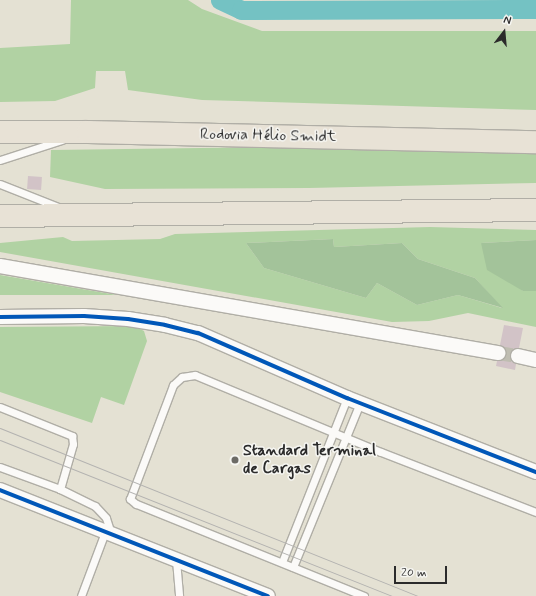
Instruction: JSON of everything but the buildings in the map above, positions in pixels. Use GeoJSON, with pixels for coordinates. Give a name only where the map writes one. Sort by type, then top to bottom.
{"type":"FeatureCollection","features":[{"type":"Feature","properties":{"kind":"main road","name":"Rodovia Hélio Smidt"},"geometry":{"type":"LineString","coordinates":[[0,132],[88,132],[536,142]]}},
{"type":"Feature","properties":{"kind":"main road"},"geometry":{"type":"LineString","coordinates":[[0,216],[536,210]]}},
{"type":"Feature","properties":{"kind":"street"},"geometry":{"type":"LineString","coordinates":[[0,266],[498,353]]}},
{"type":"Feature","properties":{"kind":"street"},"geometry":{"type":"LineString","coordinates":[[0,317],[84,316],[165,325],[198,333],[353,400],[536,472]]}},
{"type":"Feature","properties":{"kind":"street"},"geometry":{"type":"LineString","coordinates":[[518,356],[536,360]]}},
{"type":"Feature","properties":{"kind":"street"},"geometry":{"type":"LineString","coordinates":[[0,490],[268,596]]}},
{"type":"Feature","properties":{"kind":"lane"},"geometry":{"type":"LineString","coordinates":[[0,160],[88,132]]}},
{"type":"Feature","properties":{"kind":"lane"},"geometry":{"type":"LineString","coordinates":[[0,184],[81,215]]}},
{"type":"Feature","properties":{"kind":"lane"},"geometry":{"type":"LineString","coordinates":[[364,596],[136,504],[130,499],[133,485],[173,384],[182,377],[195,375],[346,438],[536,512]]}},
{"type":"Feature","properties":{"kind":"lane"},"geometry":{"type":"LineString","coordinates":[[282,562],[333,432],[353,400]]}},
{"type":"Feature","properties":{"kind":"lane"},"geometry":{"type":"LineString","coordinates":[[293,567],[346,438],[353,400]]}},
{"type":"Feature","properties":{"kind":"lane"},"geometry":{"type":"LineString","coordinates":[[0,407],[72,436],[73,444],[60,489]]}},
{"type":"Feature","properties":{"kind":"lane"},"geometry":{"type":"LineString","coordinates":[[0,467],[60,489],[102,511],[108,534],[81,596]]}},
{"type":"Feature","properties":{"kind":"lane"},"geometry":{"type":"LineString","coordinates":[[176,560],[179,596]]}},
{"type":"Feature","properties":{"kind":"green space"},"geometry":{"type":"Polygon","coordinates":[[[71,0],[188,0],[202,9],[262,31],[536,31],[536,110],[202,100],[128,90],[125,71],[96,71],[95,88],[55,101],[0,102],[0,48],[70,44],[71,0]]]}},
{"type":"Feature","properties":{"kind":"green space"},"geometry":{"type":"Polygon","coordinates":[[[348,146],[536,151],[536,183],[309,188],[105,189],[50,177],[51,150],[348,146]]]}},
{"type":"Feature","properties":{"kind":"green space"},"geometry":{"type":"Polygon","coordinates":[[[430,227],[536,230],[536,240],[481,243],[523,291],[536,291],[536,327],[468,313],[429,321],[392,322],[0,252],[0,243],[63,237],[72,241],[160,239],[175,234],[430,227]],[[333,239],[246,243],[264,268],[366,298],[377,283],[417,305],[458,295],[502,308],[475,278],[418,259],[402,243],[334,247],[333,239]]]}},
{"type":"Feature","properties":{"kind":"green space"},"geometry":{"type":"Polygon","coordinates":[[[333,239],[334,247],[402,243],[418,259],[475,278],[503,308],[458,295],[417,305],[377,283],[366,298],[264,268],[246,243],[333,239]]]}},
{"type":"Feature","properties":{"kind":"green space"},"geometry":{"type":"Polygon","coordinates":[[[536,240],[536,291],[523,291],[487,270],[481,243],[536,240]]]}},
{"type":"Feature","properties":{"kind":"green space"},"geometry":{"type":"Polygon","coordinates":[[[0,275],[117,295],[0,295],[0,275]]]}},
{"type":"Feature","properties":{"kind":"green space"},"geometry":{"type":"Polygon","coordinates":[[[134,326],[144,331],[147,341],[124,405],[101,397],[92,423],[0,392],[0,327],[134,326]]]}},
{"type":"Feature","properties":{"kind":"waterway"},"geometry":{"type":"LineString","coordinates":[[220,0],[241,10],[536,9]]}},
{"type":"Feature","properties":{"kind":"tunnel"},"geometry":{"type":"LineString","coordinates":[[498,353],[518,356]]}},
{"type":"Feature","properties":{"kind":"tram line"},"geometry":{"type":"LineString","coordinates":[[0,428],[418,596]]}},
{"type":"Feature","properties":{"kind":"tram line"},"geometry":{"type":"LineString","coordinates":[[0,440],[393,596]]}},
{"type":"Feature","properties":{"kind":"cycle path"},"geometry":{"type":"LineString","coordinates":[[0,317],[84,316],[128,319],[165,325],[198,333],[347,398],[536,472]]}},
{"type":"Feature","properties":{"kind":"cycle path"},"geometry":{"type":"LineString","coordinates":[[0,490],[268,596]]}},
{"type":"Feature","properties":{"kind":"place","name":"Standard Terminal de Cargas"},"geometry":{"type":"Point","coordinates":[235,460]}}]}
